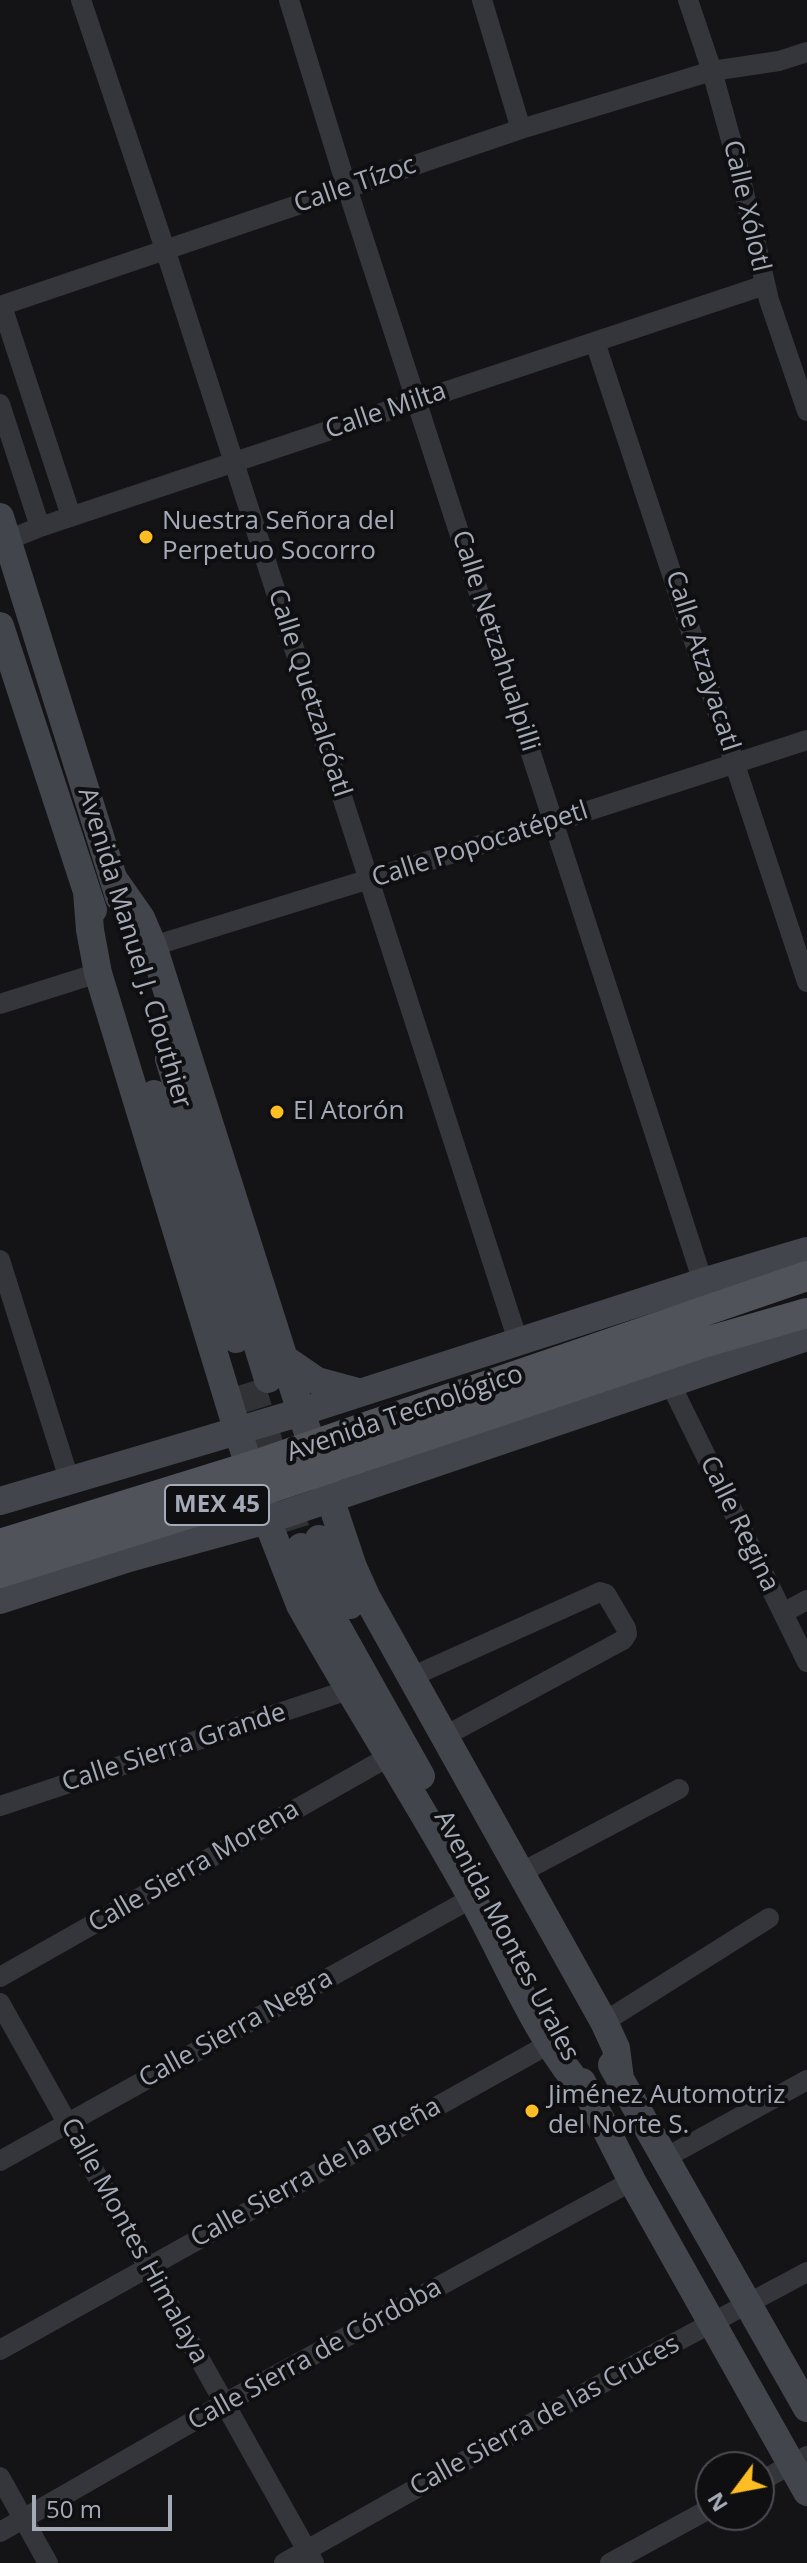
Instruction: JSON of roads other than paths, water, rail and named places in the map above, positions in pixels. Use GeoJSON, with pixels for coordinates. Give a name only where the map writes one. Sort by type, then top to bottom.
{"type":"FeatureCollection","features":[{"type":"Feature","properties":{"kind":"main road","name":"Avenida Tecnológico"},"geometry":{"type":"LineString","coordinates":[[0,1544],[264,1462],[705,1297],[807,1276]]}},
{"type":"Feature","properties":{"kind":"main road","name":"Avenida Tecnológico"},"geometry":{"type":"LineString","coordinates":[[0,1573],[271,1488],[706,1342],[807,1313]]}},
{"type":"Feature","properties":{"kind":"street","name":"Calle Quetzalcóatl"},"geometry":{"type":"LineString","coordinates":[[81,0],[165,249],[518,1341]]}},
{"type":"Feature","properties":{"kind":"street","name":"Calle Netzahualpilli"},"geometry":{"type":"LineString","coordinates":[[289,0],[705,1297]]}},
{"type":"Feature","properties":{"kind":"street"},"geometry":{"type":"LineString","coordinates":[[482,0],[521,129]]}},
{"type":"Feature","properties":{"kind":"street","name":"Calle Xólotl"},"geometry":{"type":"LineString","coordinates":[[688,0],[736,158],[765,285],[805,401]]}},
{"type":"Feature","properties":{"kind":"street","name":"Calle Tízoc"},"geometry":{"type":"LineString","coordinates":[[1,306],[521,129],[712,71],[779,61],[807,52]]}},
{"type":"Feature","properties":{"kind":"street","name":"Calle Milta"},"geometry":{"type":"LineString","coordinates":[[4,528],[40,527],[765,285]]}},
{"type":"Feature","properties":{"kind":"street"},"geometry":{"type":"LineString","coordinates":[[1,306],[71,516]]}},
{"type":"Feature","properties":{"kind":"street","name":"Calle Atzayacatl"},"geometry":{"type":"LineString","coordinates":[[595,342],[807,982]]}},
{"type":"Feature","properties":{"kind":"street"},"geometry":{"type":"LineString","coordinates":[[0,404],[40,527]]}},
{"type":"Feature","properties":{"kind":"street","name":"Avenida Manuel J. Clouthier"},"geometry":{"type":"LineString","coordinates":[[4,528],[268,1374]]}},
{"type":"Feature","properties":{"kind":"street","name":"Avenida Manuel J. Clouthier"},"geometry":{"type":"LineString","coordinates":[[0,626],[87,892],[268,1374]]}},
{"type":"Feature","properties":{"kind":"street","name":"Calle Popocatépetl"},"geometry":{"type":"LineString","coordinates":[[153,946],[807,740]]}},
{"type":"Feature","properties":{"kind":"street"},"geometry":{"type":"LineString","coordinates":[[113,878],[141,918],[153,946],[268,1374],[301,1412],[366,1596],[604,2022],[616,2048],[620,2079]]}},
{"type":"Feature","properties":{"kind":"street"},"geometry":{"type":"LineString","coordinates":[[87,892],[98,973],[237,1429],[267,1520],[300,1605],[472,1898],[549,2044],[567,2073],[590,2098]]}},
{"type":"Feature","properties":{"kind":"street"},"geometry":{"type":"LineString","coordinates":[[0,1004],[98,973]]}},
{"type":"Feature","properties":{"kind":"street","name":"Avenida Tecnológico"},"geometry":{"type":"LineString","coordinates":[[0,1501],[301,1412],[518,1341],[705,1297],[807,1251]]}},
{"type":"Feature","properties":{"kind":"street"},"geometry":{"type":"LineString","coordinates":[[0,1260],[69,1479]]}},
{"type":"Feature","properties":{"kind":"street","name":"Avenida Tecnológico"},"geometry":{"type":"LineString","coordinates":[[0,1600],[129,1558],[267,1520],[807,1337]]}},
{"type":"Feature","properties":{"kind":"street"},"geometry":{"type":"LineString","coordinates":[[268,1374],[317,1381],[359,1392]]}},
{"type":"Feature","properties":{"kind":"street","name":"Calle Regina"},"geometry":{"type":"LineString","coordinates":[[671,1385],[807,1662]]}},
{"type":"Feature","properties":{"kind":"street","name":"Avenida Montes Urales"},"geometry":{"type":"LineString","coordinates":[[807,2408],[363,1629],[310,1543],[329,1612],[489,1898],[632,2181],[712,2322],[800,2460],[807,2492]]}},
{"type":"Feature","properties":{"kind":"street"},"geometry":{"type":"LineString","coordinates":[[411,1677],[597,1593],[606,1594],[626,1628],[627,1634],[623,1640],[445,1736]]}},
{"type":"Feature","properties":{"kind":"street"},"geometry":{"type":"LineString","coordinates":[[783,1613],[807,1600]]}},
{"type":"Feature","properties":{"kind":"street","name":"Calle Sierra Grande"},"geometry":{"type":"LineString","coordinates":[[0,1806],[348,1690]]}},
{"type":"Feature","properties":{"kind":"street","name":"Calle Sierra Morena"},"geometry":{"type":"LineString","coordinates":[[0,1977],[388,1757]]}},
{"type":"Feature","properties":{"kind":"street"},"geometry":{"type":"LineString","coordinates":[[522,1872],[679,1789]]}},
{"type":"Feature","properties":{"kind":"street","name":"Calle Sierra Negra"},"geometry":{"type":"LineString","coordinates":[[0,2161],[472,1898]]}},
{"type":"Feature","properties":{"kind":"street"},"geometry":{"type":"LineString","coordinates":[[604,2022],[769,1918]]}},
{"type":"Feature","properties":{"kind":"street","name":"Calle Montes Himalaya"},"geometry":{"type":"LineString","coordinates":[[0,2003],[311,2557]]}},
{"type":"Feature","properties":{"kind":"street","name":"Calle Sierra de la Breña"},"geometry":{"type":"LineString","coordinates":[[0,2350],[549,2044]]}},
{"type":"Feature","properties":{"kind":"street"},"geometry":{"type":"LineString","coordinates":[[665,2158],[807,2080]]}},
{"type":"Feature","properties":{"kind":"street","name":"Calle Sierra de Córdoba"},"geometry":{"type":"LineString","coordinates":[[0,2532],[225,2403],[632,2181]]}},
{"type":"Feature","properties":{"kind":"street","name":"Calle Sierra de las Cruces"},"geometry":{"type":"LineString","coordinates":[[284,2563],[311,2557],[712,2322],[807,2272]]}},
{"type":"Feature","properties":{"kind":"street"},"geometry":{"type":"LineString","coordinates":[[775,2473],[800,2460]]}},
{"type":"Feature","properties":{"kind":"street"},"geometry":{"type":"LineString","coordinates":[[0,2477],[48,2563]]}},
{"type":"Feature","properties":{"kind":"street"},"geometry":{"type":"LineString","coordinates":[[610,2563],[695,2517]]}},
{"type":"Feature","properties":{"kind":"tunnel"},"geometry":{"type":"LineString","coordinates":[[250,1382],[301,1547]]}},
{"type":"Feature","properties":{"kind":"place","name":"Nuestra Señora del Perpetuo Socorro"},"geometry":{"type":"Point","coordinates":[146,537]}},
{"type":"Feature","properties":{"kind":"place","name":"El Atorón"},"geometry":{"type":"Point","coordinates":[277,1112]}},
{"type":"Feature","properties":{"kind":"place","name":"Jiménez Automotriz del Norte S."},"geometry":{"type":"Point","coordinates":[532,2111]}}]}
